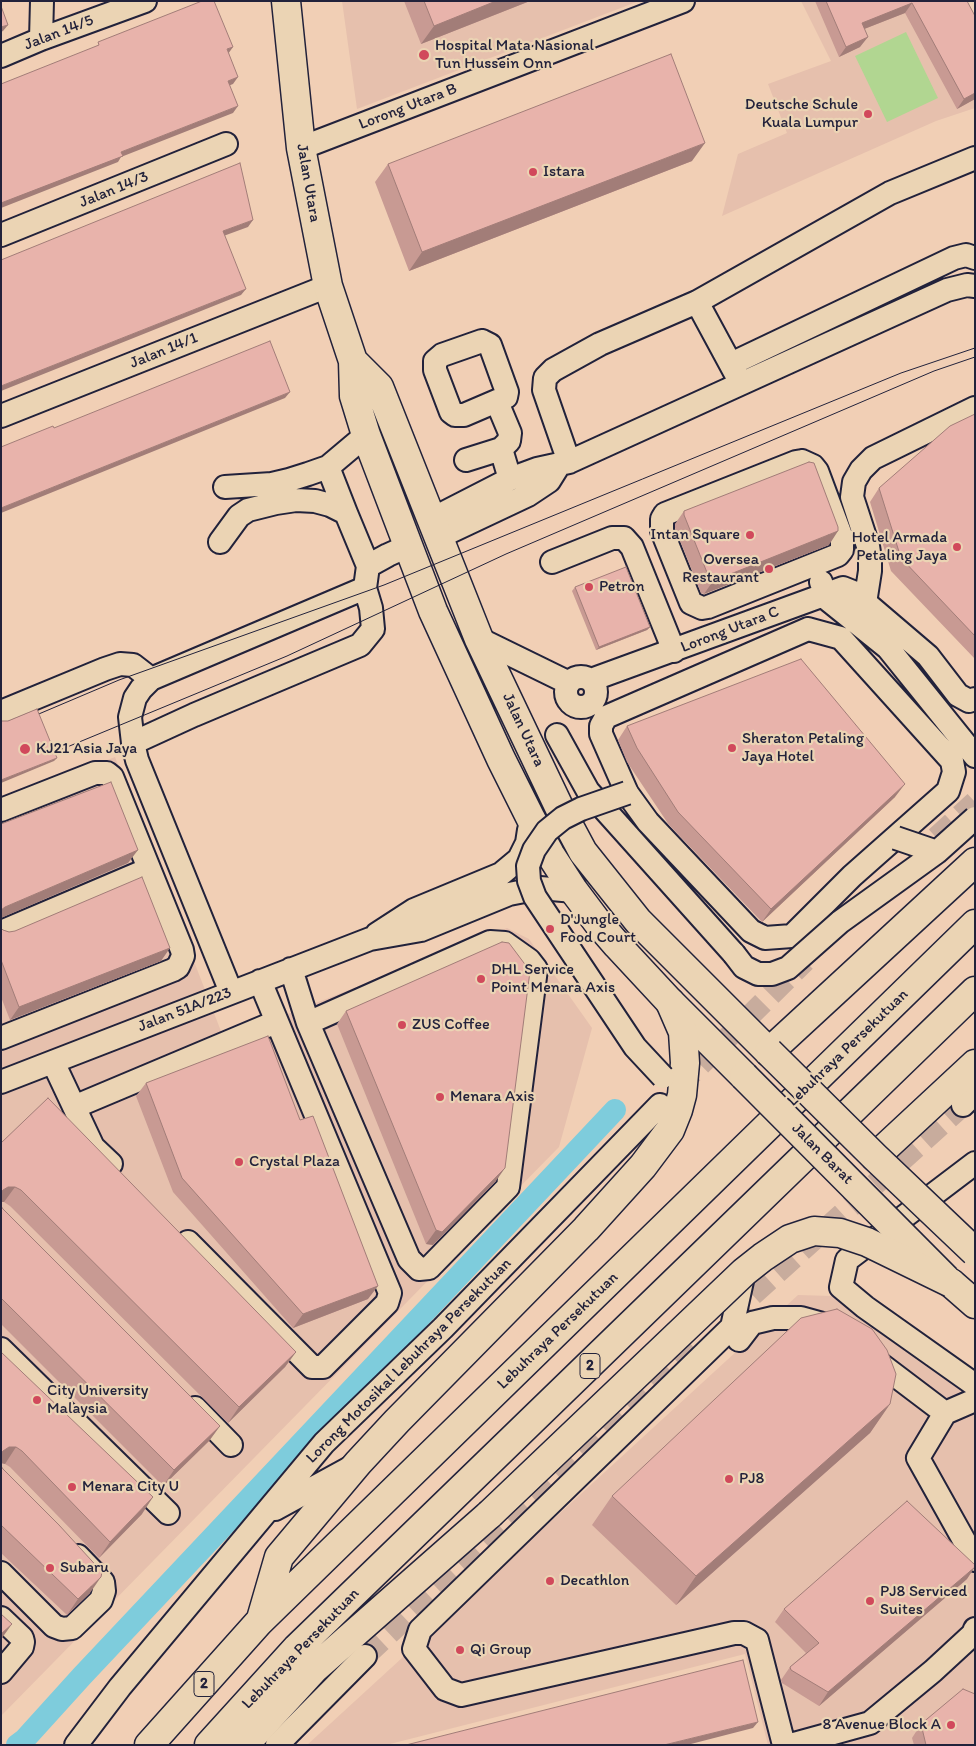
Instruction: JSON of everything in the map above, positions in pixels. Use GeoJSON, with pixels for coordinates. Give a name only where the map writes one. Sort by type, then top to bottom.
{"type":"FeatureCollection","features":[{"type":"Feature","properties":{"kind":"main road","name":"Jalan Utara"},"geometry":{"type":"LineString","coordinates":[[286,1],[301,148],[328,286],[352,361],[354,396],[366,435],[408,546],[433,611],[501,759],[550,854],[598,923],[670,1002]]}},
{"type":"Feature","properties":{"kind":"main road","name":"Jalan Utara"},"geometry":{"type":"LineString","coordinates":[[352,361],[379,387],[480,639],[560,809],[583,852],[638,921],[769,1052]]}},
{"type":"Feature","properties":{"kind":"main road"},"geometry":{"type":"LineString","coordinates":[[975,862],[769,1052],[975,1252]]}},
{"type":"Feature","properties":{"kind":"main road","name":"Lebuhraya Persekutuan"},"geometry":{"type":"LineString","coordinates":[[149,1745],[260,1622],[975,924]]}},
{"type":"Feature","properties":{"kind":"main road","name":"Lebuhraya Persekutuan"},"geometry":{"type":"LineString","coordinates":[[209,1745],[298,1648],[975,991]]}},
{"type":"Feature","properties":{"kind":"main road"},"geometry":{"type":"LineString","coordinates":[[260,1622],[279,1557],[358,1463],[586,1229],[642,1166],[670,1130],[678,1110],[668,1092],[685,1063],[683,1032],[670,1002]]}},
{"type":"Feature","properties":{"kind":"main road","name":"Jalan Barat"},"geometry":{"type":"LineString","coordinates":[[670,1002],[951,1283],[975,1304]]}},
{"type":"Feature","properties":{"kind":"main road"},"geometry":{"type":"LineString","coordinates":[[875,1157],[975,1064]]}},
{"type":"Feature","properties":{"kind":"main road"},"geometry":{"type":"LineString","coordinates":[[242,1745],[247,1742],[314,1669],[490,1514],[763,1256],[790,1239],[814,1231],[840,1233],[867,1242],[951,1283]]}},
{"type":"Feature","properties":{"kind":"street"},"geometry":{"type":"LineString","coordinates":[[42,1],[42,39]]}},
{"type":"Feature","properties":{"kind":"street","name":"Jalan 14/5"},"geometry":{"type":"LineString","coordinates":[[1,56],[145,1]]}},
{"type":"Feature","properties":{"kind":"street","name":"Lorong Utara B"},"geometry":{"type":"LineString","coordinates":[[301,148],[683,1]]}},
{"type":"Feature","properties":{"kind":"street","name":"Jalan 14/3"},"geometry":{"type":"LineString","coordinates":[[1,235],[226,144]]}},
{"type":"Feature","properties":{"kind":"street"},"geometry":{"type":"LineString","coordinates":[[564,463],[544,390],[543,384],[548,374],[600,344],[697,302],[890,193],[975,158]]}},
{"type":"Feature","properties":{"kind":"street"},"geometry":{"type":"LineString","coordinates":[[435,528],[510,479],[537,469],[564,463],[954,258],[966,255],[975,258]]}},
{"type":"Feature","properties":{"kind":"street"},"geometry":{"type":"LineString","coordinates":[[736,373],[947,290],[967,285],[975,286]]}},
{"type":"Feature","properties":{"kind":"street","name":"Jalan 14/1"},"geometry":{"type":"LineString","coordinates":[[1,416],[328,286]]}},
{"type":"Feature","properties":{"kind":"street"},"geometry":{"type":"LineString","coordinates":[[697,302],[736,373]]}},
{"type":"Feature","properties":{"kind":"street"},"geometry":{"type":"LineString","coordinates":[[466,460],[501,449],[509,441],[510,433],[497,402]]}},
{"type":"Feature","properties":{"kind":"street"},"geometry":{"type":"LineString","coordinates":[[865,602],[870,559],[852,497],[854,482],[860,470],[873,458],[975,408]]}},
{"type":"Feature","properties":{"kind":"street"},"geometry":{"type":"LineString","coordinates":[[220,542],[238,516],[248,510],[276,502],[328,466],[366,435]]}},
{"type":"Feature","properties":{"kind":"street"},"geometry":{"type":"LineString","coordinates":[[501,449],[510,479]]}},
{"type":"Feature","properties":{"kind":"street"},"geometry":{"type":"LineString","coordinates":[[796,462],[808,463],[817,472],[843,544],[842,550],[838,555],[814,565],[702,608],[691,603],[662,531],[662,519],[665,514],[671,511],[796,462]]}},
{"type":"Feature","properties":{"kind":"street"},"geometry":{"type":"LineString","coordinates":[[435,528],[528,495],[549,481],[564,463]]}},
{"type":"Feature","properties":{"kind":"street"},"geometry":{"type":"LineString","coordinates":[[133,743],[194,715],[360,645],[373,629],[367,577],[346,512],[328,466]]}},
{"type":"Feature","properties":{"kind":"street"},"geometry":{"type":"LineString","coordinates":[[224,487],[250,486],[292,490],[315,501],[346,512]]}},
{"type":"Feature","properties":{"kind":"street"},"geometry":{"type":"LineString","coordinates":[[552,562],[612,538],[624,538],[632,547],[674,651]]}},
{"type":"Feature","properties":{"kind":"street"},"geometry":{"type":"LineString","coordinates":[[231,992],[137,760],[130,717],[135,698],[151,679],[367,577],[388,555],[408,546]]}},
{"type":"Feature","properties":{"kind":"street"},"geometry":{"type":"LineString","coordinates":[[814,565],[826,596],[888,648],[975,756]]}},
{"type":"Feature","properties":{"kind":"street","name":"Lorong Utara C"},"geometry":{"type":"LineString","coordinates":[[591,680],[826,596],[838,589],[848,589],[928,656],[958,694],[968,701],[975,699]]}},
{"type":"Feature","properties":{"kind":"street"},"geometry":{"type":"LineString","coordinates":[[717,603],[726,631]]}},
{"type":"Feature","properties":{"kind":"street"},"geometry":{"type":"LineString","coordinates":[[808,629],[841,638],[952,761],[954,772],[948,790],[896,838],[852,876],[792,936],[765,938],[751,931],[648,822],[627,793],[601,734],[601,726],[606,717],[808,629]]}},
{"type":"Feature","properties":{"kind":"street"},"geometry":{"type":"LineString","coordinates":[[480,639],[569,683]]}},
{"type":"Feature","properties":{"kind":"street"},"geometry":{"type":"LineString","coordinates":[[1,712],[120,664],[133,665],[151,679]]}},
{"type":"Feature","properties":{"kind":"street"},"geometry":{"type":"LineString","coordinates":[[582,677],[591,680],[596,689],[595,698],[589,706],[580,707],[571,704],[566,696],[569,683],[573,679],[582,677]]}},
{"type":"Feature","properties":{"kind":"street"},"geometry":{"type":"LineString","coordinates":[[540,766],[557,735],[580,707]]}},
{"type":"Feature","properties":{"kind":"street"},"geometry":{"type":"LineString","coordinates":[[557,735],[588,791],[744,967],[758,974],[772,974],[788,968],[840,922],[937,852],[975,818]]}},
{"type":"Feature","properties":{"kind":"street"},"geometry":{"type":"LineString","coordinates":[[1,810],[95,773],[107,773],[115,782],[183,956],[178,967],[1,1038]]}},
{"type":"Feature","properties":{"kind":"street"},"geometry":{"type":"LineString","coordinates":[[627,793],[563,818],[547,831],[534,850],[528,866],[529,880],[535,897],[635,1048],[668,1092]]}},
{"type":"Feature","properties":{"kind":"street","name":"Jalan 51A/223"},"geometry":{"type":"LineString","coordinates":[[370,939],[414,910],[501,874],[519,859],[527,843],[531,819]]}},
{"type":"Feature","properties":{"kind":"street"},"geometry":{"type":"LineString","coordinates":[[896,838],[937,852]]}},
{"type":"Feature","properties":{"kind":"street"},"geometry":{"type":"LineString","coordinates":[[1,932],[150,869]]}},
{"type":"Feature","properties":{"kind":"street"},"geometry":{"type":"LineString","coordinates":[[840,922],[852,876]]}},
{"type":"Feature","properties":{"kind":"street","name":"Jalan 51A/223"},"geometry":{"type":"LineString","coordinates":[[1,1082],[370,939],[422,930],[510,894],[540,888],[574,891]]}},
{"type":"Feature","properties":{"kind":"street"},"geometry":{"type":"LineString","coordinates":[[291,969],[308,1023],[410,1259],[418,1269],[429,1268],[508,1187],[536,969],[529,960],[505,944],[490,942],[308,1023]]}},
{"type":"Feature","properties":{"kind":"street"},"geometry":{"type":"LineString","coordinates":[[176,1230],[312,1367],[323,1367],[388,1303],[390,1294],[260,981]]}},
{"type":"Feature","properties":{"kind":"street"},"geometry":{"type":"LineString","coordinates":[[74,1107],[276,1022]]}},
{"type":"Feature","properties":{"kind":"street"},"geometry":{"type":"LineString","coordinates":[[53,1062],[93,1147],[128,1182]]}},
{"type":"Feature","properties":{"kind":"street","name":"Lorong Motosikal Lebuhraya Persekutuan"},"geometry":{"type":"LineString","coordinates":[[76,1745],[120,1686],[324,1442],[444,1328],[668,1092]]}},
{"type":"Feature","properties":{"kind":"street"},"geometry":{"type":"LineString","coordinates":[[945,1413],[853,1327],[841,1287],[847,1260],[975,1164]]}},
{"type":"Feature","properties":{"kind":"street"},"geometry":{"type":"LineString","coordinates":[[744,1272],[732,1328],[420,1630],[414,1649],[445,1689],[461,1695],[734,1633],[744,1634],[757,1640],[784,1745]]}},
{"type":"Feature","properties":{"kind":"street"},"geometry":{"type":"LineString","coordinates":[[739,1340],[752,1323],[772,1318],[800,1318],[831,1326],[853,1327],[975,1386]]}},
{"type":"Feature","properties":{"kind":"street"},"geometry":{"type":"LineString","coordinates":[[1,1349],[168,1513]]}},
{"type":"Feature","properties":{"kind":"street"},"geometry":{"type":"LineString","coordinates":[[182,1396],[231,1445]]}},
{"type":"Feature","properties":{"kind":"street"},"geometry":{"type":"LineString","coordinates":[[975,1400],[945,1413],[918,1458],[975,1560]]}},
{"type":"Feature","properties":{"kind":"street"},"geometry":{"type":"LineString","coordinates":[[263,1516],[358,1463]]}},
{"type":"Feature","properties":{"kind":"street"},"geometry":{"type":"LineString","coordinates":[[1,1573],[54,1626],[62,1629],[72,1628],[101,1600],[104,1591],[103,1582],[63,1539]]}},
{"type":"Feature","properties":{"kind":"street"},"geometry":{"type":"LineString","coordinates":[[1,1618],[22,1638],[23,1642],[22,1647],[1,1672]]}},
{"type":"Feature","properties":{"kind":"street"},"geometry":{"type":"LineString","coordinates":[[790,1745],[870,1723],[933,1671],[973,1634],[975,1629]]}},
{"type":"Feature","properties":{"kind":"street"},"geometry":{"type":"LineString","coordinates":[[277,1745],[365,1656]]}},
{"type":"Feature","properties":{"kind":"street"},"geometry":{"type":"LineString","coordinates":[[297,1724],[314,1669]]}},
{"type":"Feature","properties":{"kind":"shaded area","name":"Hospital Mata Nasional Tun Hussein Onn"},"geometry":{"type":"Polygon","coordinates":[[[342,1],[639,1],[357,109],[342,1]]]}},
{"type":"Feature","properties":{"kind":"shaded area","name":"Deutsche Schule Kuala Lumpur"},"geometry":{"type":"Polygon","coordinates":[[[801,1],[957,1],[975,33],[975,108],[936,121],[722,216],[738,154],[787,133],[768,84],[831,61],[801,1]]]}},
{"type":"Feature","properties":{"kind":"shaded area"},"geometry":{"type":"Polygon","coordinates":[[[115,757],[224,1039],[507,928],[529,939],[592,1028],[559,1147],[1,1716],[1,801],[115,757]]]}},
{"type":"Feature","properties":{"kind":"shaded area"},"geometry":{"type":"Polygon","coordinates":[[[798,1295],[865,1297],[975,1371],[975,1745],[768,1745],[745,1654],[386,1745],[307,1745],[798,1295]]]}},
{"type":"Feature","properties":{"kind":"green space"},"geometry":{"type":"Polygon","coordinates":[[[906,32],[938,98],[887,122],[855,56],[906,32]]]}},
{"type":"Feature","properties":{"kind":"building"},"geometry":{"type":"Polygon","coordinates":[[[202,1],[214,1],[233,47],[227,49],[238,77],[228,81],[238,106],[121,152],[123,156],[1,203],[1,84],[99,45],[98,42],[202,1]]]}},
{"type":"Feature","properties":{"kind":"building"},"geometry":{"type":"Polygon","coordinates":[[[424,1],[496,1],[434,26],[424,1]]]}},
{"type":"Feature","properties":{"kind":"building"},"geometry":{"type":"Polygon","coordinates":[[[826,1],[967,1],[975,16],[975,93],[964,99],[912,3],[862,23],[868,37],[846,47],[826,1]]]}},
{"type":"Feature","properties":{"kind":"building"},"geometry":{"type":"Polygon","coordinates":[[[1,6],[8,25],[1,27],[1,6]]]}},
{"type":"Feature","properties":{"kind":"building","name":"Istara"},"geometry":{"type":"Polygon","coordinates":[[[671,54],[705,143],[422,252],[388,164],[671,54]]]}},
{"type":"Feature","properties":{"kind":"building"},"geometry":{"type":"Polygon","coordinates":[[[240,163],[253,220],[223,231],[246,289],[1,386],[1,260],[240,163]]]}},
{"type":"Feature","properties":{"kind":"building"},"geometry":{"type":"Polygon","coordinates":[[[270,341],[290,392],[1,508],[1,447],[53,426],[54,428],[270,341]]]}},
{"type":"Feature","properties":{"kind":"building"},"geometry":{"type":"Polygon","coordinates":[[[975,414],[975,636],[901,558],[879,488],[950,426],[975,414]]]}},
{"type":"Feature","properties":{"kind":"building","name":"Intan Square"},"geometry":{"type":"Polygon","coordinates":[[[809,462],[814,463],[838,531],[713,581],[710,580],[684,511],[809,462]]]}},
{"type":"Feature","properties":{"kind":"building"},"geometry":{"type":"Polygon","coordinates":[[[626,567],[650,627],[599,647],[575,587],[626,567]]]}},
{"type":"Feature","properties":{"kind":"building"},"geometry":{"type":"Polygon","coordinates":[[[801,659],[905,784],[771,909],[678,812],[637,748],[627,726],[801,659]]]}},
{"type":"Feature","properties":{"kind":"building","name":"KJ21 Asia Jaya"},"geometry":{"type":"Polygon","coordinates":[[[37,709],[57,758],[1,780],[1,721],[8,721],[37,709]]]}},
{"type":"Feature","properties":{"kind":"building"},"geometry":{"type":"Polygon","coordinates":[[[111,782],[138,850],[1,910],[1,824],[111,782]]]}},
{"type":"Feature","properties":{"kind":"building"},"geometry":{"type":"Polygon","coordinates":[[[142,877],[170,948],[19,1007],[1,960],[1,928],[9,932],[15,931],[142,877]]]}},
{"type":"Feature","properties":{"kind":"building","name":"Menara Axis"},"geometry":{"type":"Polygon","coordinates":[[[502,942],[509,943],[530,971],[505,1168],[442,1232],[436,1230],[346,1011],[502,942]]]}},
{"type":"Feature","properties":{"kind":"building","name":"Crystal Plaza"},"geometry":{"type":"Polygon","coordinates":[[[268,1036],[300,1120],[313,1116],[378,1286],[303,1314],[182,1178],[146,1083],[268,1036]]]}},
{"type":"Feature","properties":{"kind":"building"},"geometry":{"type":"Polygon","coordinates":[[[48,1098],[296,1352],[239,1407],[21,1190],[15,1187],[8,1187],[1,1193],[1,1143],[48,1098]]]}},
{"type":"Feature","properties":{"kind":"building"},"geometry":{"type":"Polygon","coordinates":[[[1,1206],[220,1426],[174,1470],[1,1298],[1,1206]]]}},
{"type":"Feature","properties":{"kind":"building","name":"PJ8"},"geometry":{"type":"Polygon","coordinates":[[[837,1309],[872,1329],[887,1350],[896,1374],[890,1404],[696,1576],[612,1496],[801,1318],[837,1309]]]}},
{"type":"Feature","properties":{"kind":"building","name":"Menara City U"},"geometry":{"type":"Polygon","coordinates":[[[1,1352],[153,1497],[110,1542],[22,1451],[16,1447],[9,1447],[1,1454],[1,1352]]]}},
{"type":"Feature","properties":{"kind":"building"},"geometry":{"type":"Polygon","coordinates":[[[1,1466],[102,1572],[101,1577],[78,1599],[1,1525],[1,1466]]]}},
{"type":"Feature","properties":{"kind":"building","name":"PJ8 Serviced Suites"},"geometry":{"type":"Polygon","coordinates":[[[907,1501],[975,1567],[828,1692],[791,1670],[790,1667],[819,1643],[784,1609],[907,1501]]]}},
{"type":"Feature","properties":{"kind":"building"},"geometry":{"type":"Polygon","coordinates":[[[1,1614],[12,1624],[1,1634],[1,1614]]]}},
{"type":"Feature","properties":{"kind":"building"},"geometry":{"type":"Polygon","coordinates":[[[743,1660],[758,1722],[664,1745],[406,1745],[743,1660]]]}},
{"type":"Feature","properties":{"kind":"building","name":"8 Avenue Block A"},"geometry":{"type":"Polygon","coordinates":[[[963,1689],[975,1694],[975,1745],[926,1745],[921,1724],[963,1689]]]}},
{"type":"Feature","properties":{"kind":"waterway"},"geometry":{"type":"LineString","coordinates":[[17,1745],[25,1739],[82,1676],[615,1110]]}},
{"type":"Feature","properties":{"kind":"tunnel"},"geometry":{"type":"LineString","coordinates":[[912,860],[975,802]]}},
{"type":"Feature","properties":{"kind":"tunnel"},"geometry":{"type":"LineString","coordinates":[[677,1088],[805,961]]}},
{"type":"Feature","properties":{"kind":"tunnel"},"geometry":{"type":"LineString","coordinates":[[728,1317],[963,1105]]}},
{"type":"Feature","properties":{"kind":"tunnel"},"geometry":{"type":"LineString","coordinates":[[365,1656],[697,1346]]}},
{"type":"Feature","properties":{"kind":"tram line"},"geometry":{"type":"LineString","coordinates":[[1,730],[119,680],[384,585],[901,373],[975,348]]}},
{"type":"Feature","properties":{"kind":"tram line"},"geometry":{"type":"LineString","coordinates":[[43,757],[287,656],[506,554],[934,371],[975,357]]}},
{"type":"Feature","properties":{"kind":"place","name":"Hospital Mata Nasional Tun Hussein Onn"},"geometry":{"type":"Point","coordinates":[424,55]}},
{"type":"Feature","properties":{"kind":"place","name":"Deutsche Schule Kuala Lumpur"},"geometry":{"type":"Point","coordinates":[868,114]}},
{"type":"Feature","properties":{"kind":"place","name":"Istara"},"geometry":{"type":"Point","coordinates":[533,172]}},
{"type":"Feature","properties":{"kind":"place","name":"Intan Square"},"geometry":{"type":"Point","coordinates":[750,535]}},
{"type":"Feature","properties":{"kind":"place","name":"Hotel Armada Petaling Jaya"},"geometry":{"type":"Point","coordinates":[957,547]}},
{"type":"Feature","properties":{"kind":"place","name":"Oversea Restaurant"},"geometry":{"type":"Point","coordinates":[769,569]}},
{"type":"Feature","properties":{"kind":"place","name":"Petron"},"geometry":{"type":"Point","coordinates":[589,587]}},
{"type":"Feature","properties":{"kind":"place","name":"Sheraton Petaling Jaya Hotel"},"geometry":{"type":"Point","coordinates":[732,748]}},
{"type":"Feature","properties":{"kind":"place","name":"KJ21 Asia Jaya"},"geometry":{"type":"Point","coordinates":[25,749]}},
{"type":"Feature","properties":{"kind":"place","name":"D'Jungle Food Court"},"geometry":{"type":"Point","coordinates":[550,929]}},
{"type":"Feature","properties":{"kind":"place","name":"DHL Service Point Menara Axis"},"geometry":{"type":"Point","coordinates":[481,979]}},
{"type":"Feature","properties":{"kind":"place","name":"ZUS Coffee"},"geometry":{"type":"Point","coordinates":[402,1025]}},
{"type":"Feature","properties":{"kind":"place","name":"Menara Axis"},"geometry":{"type":"Point","coordinates":[440,1097]}},
{"type":"Feature","properties":{"kind":"place","name":"Crystal Plaza"},"geometry":{"type":"Point","coordinates":[239,1162]}},
{"type":"Feature","properties":{"kind":"place","name":"City University Malaysia"},"geometry":{"type":"Point","coordinates":[37,1400]}},
{"type":"Feature","properties":{"kind":"place","name":"PJ8"},"geometry":{"type":"Point","coordinates":[729,1479]}},
{"type":"Feature","properties":{"kind":"place","name":"Menara City U"},"geometry":{"type":"Point","coordinates":[72,1487]}},
{"type":"Feature","properties":{"kind":"place","name":"Subaru"},"geometry":{"type":"Point","coordinates":[50,1568]}},
{"type":"Feature","properties":{"kind":"place","name":"Decathlon"},"geometry":{"type":"Point","coordinates":[550,1581]}},
{"type":"Feature","properties":{"kind":"place","name":"PJ8 Serviced Suites"},"geometry":{"type":"Point","coordinates":[870,1601]}},
{"type":"Feature","properties":{"kind":"place","name":"Qi Group"},"geometry":{"type":"Point","coordinates":[460,1650]}},
{"type":"Feature","properties":{"kind":"place","name":"8 Avenue Block A"},"geometry":{"type":"Point","coordinates":[951,1725]}}]}
